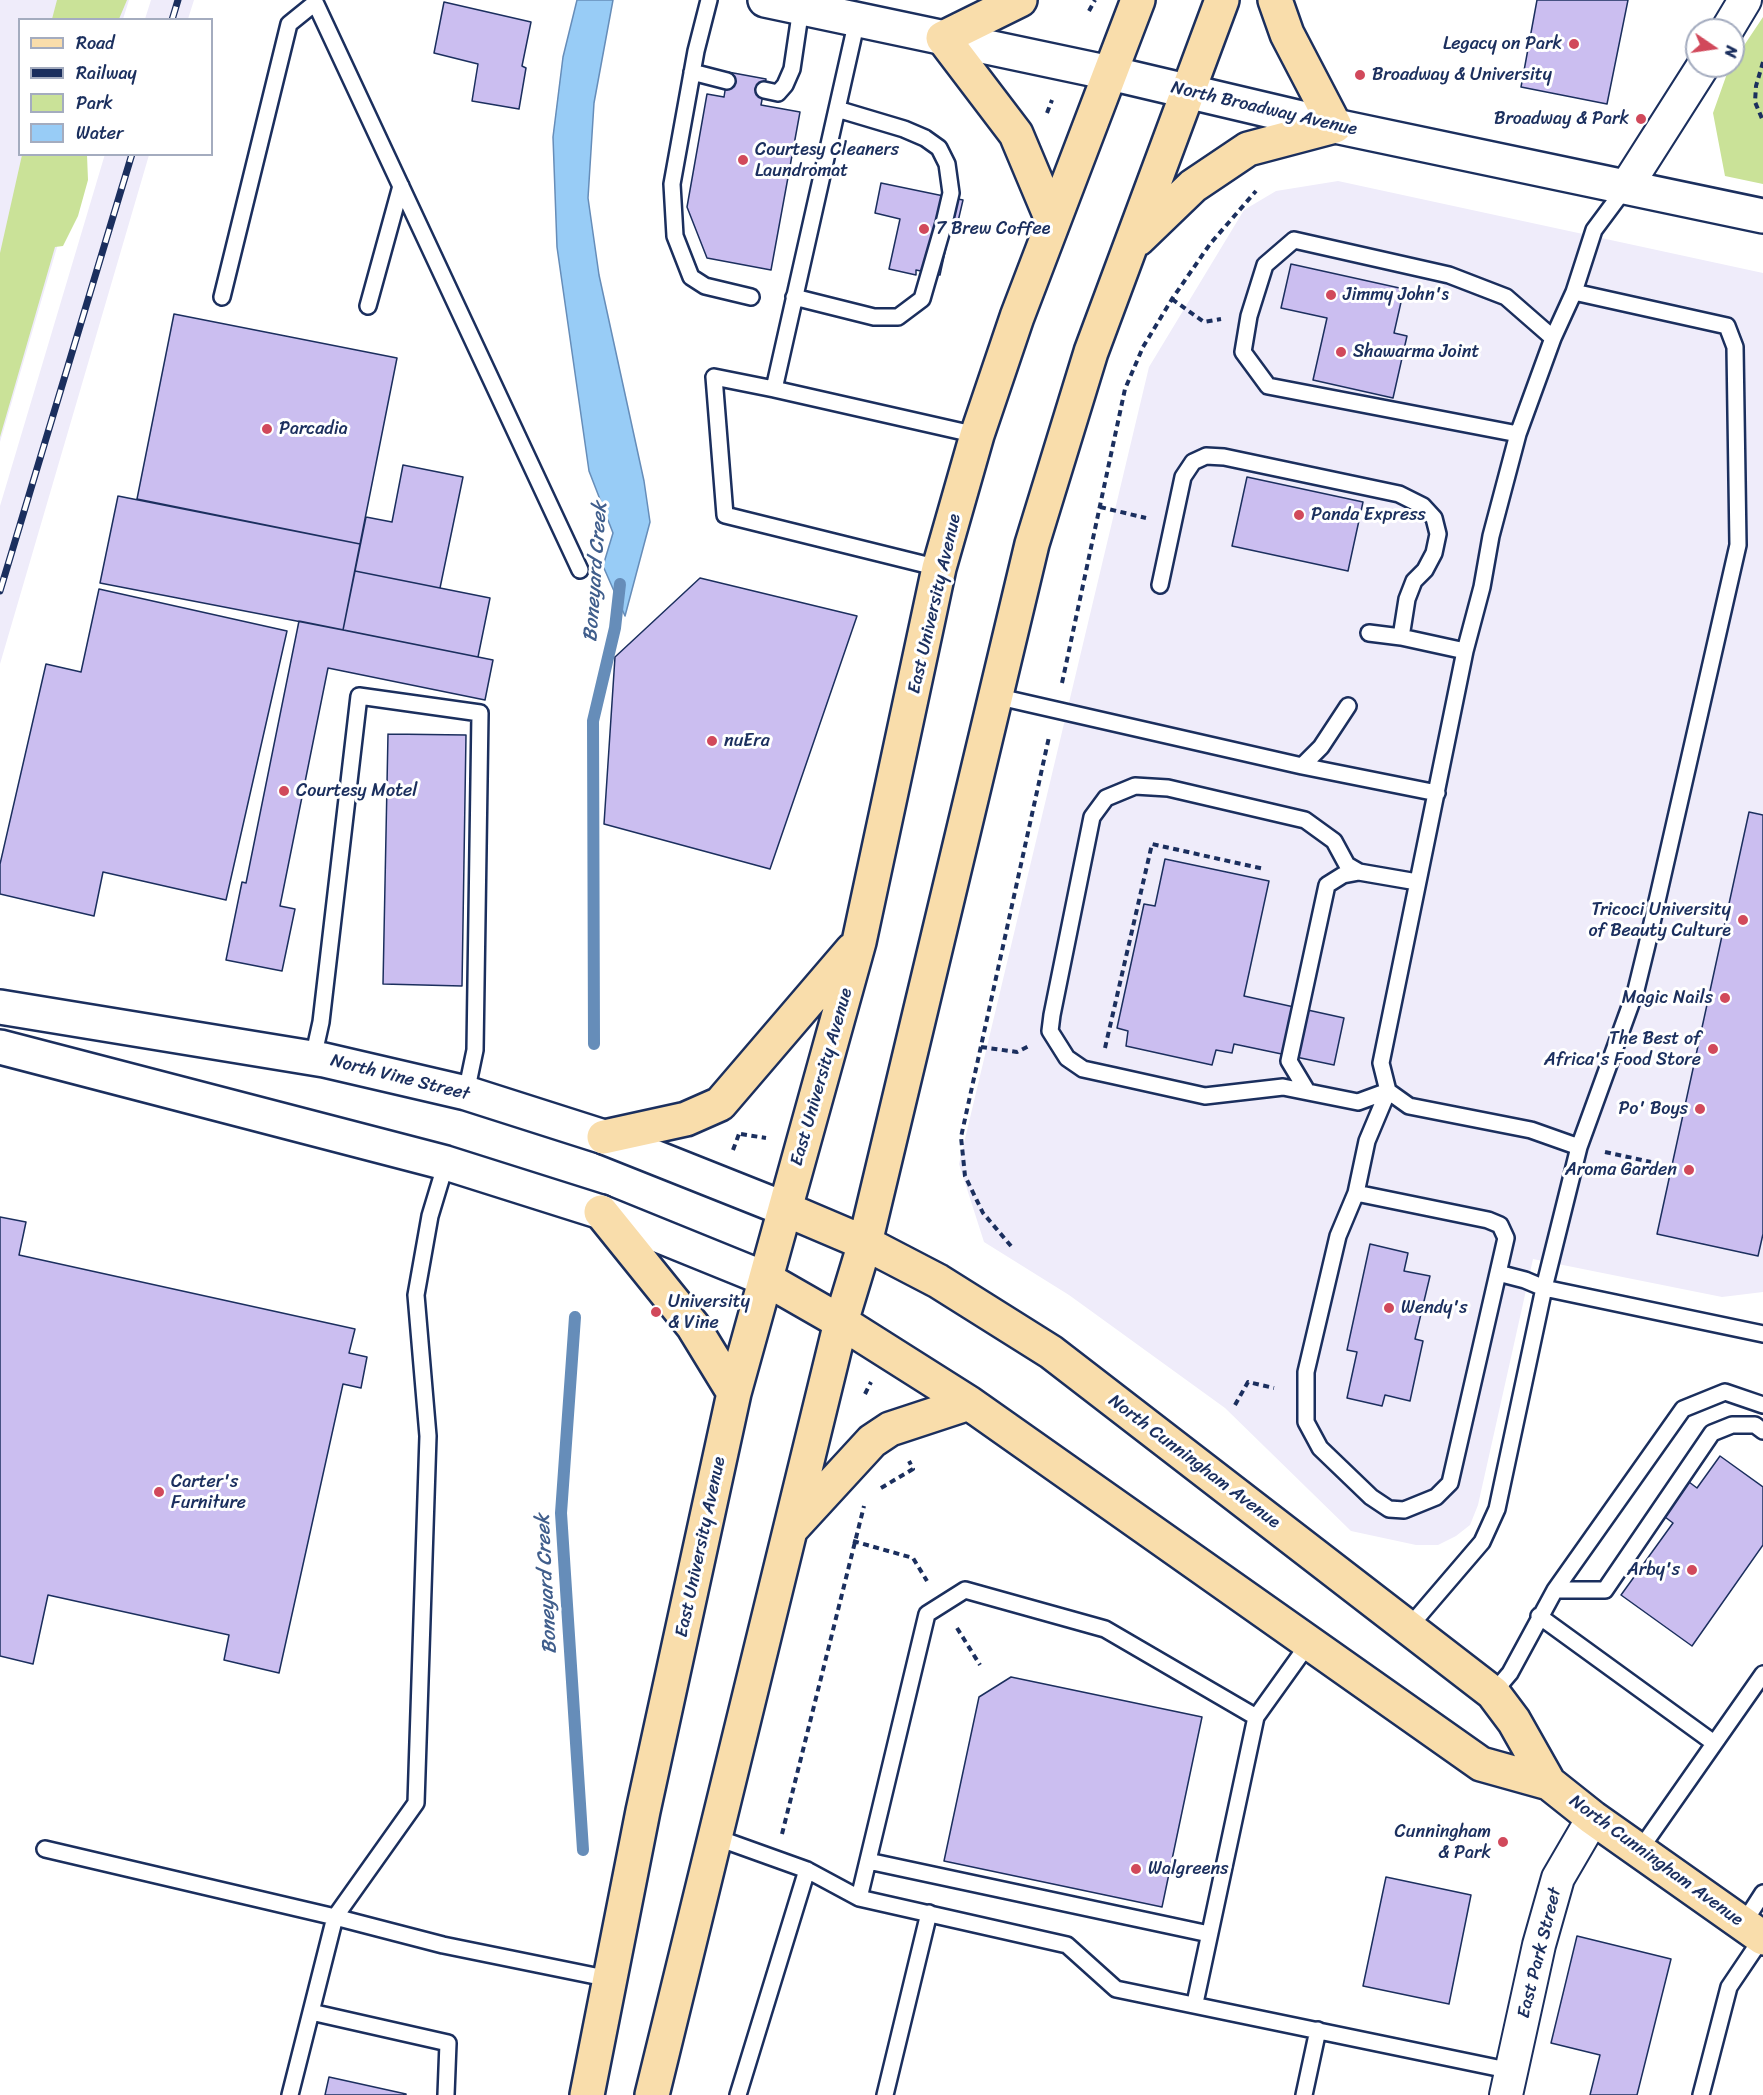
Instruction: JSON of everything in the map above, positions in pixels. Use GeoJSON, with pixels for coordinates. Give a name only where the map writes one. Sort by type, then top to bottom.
{"type":"FeatureCollection","features":[{"type":"Feature","properties":{"kind":"main road","name":"North Broadway Avenue"},"geometry":{"type":"LineString","coordinates":[[765,0],[1110,73],[1335,126],[1763,216]]}},
{"type":"Feature","properties":{"kind":"main road"},"geometry":{"type":"LineString","coordinates":[[1020,0],[943,38],[1016,134],[1053,222]]}},
{"type":"Feature","properties":{"kind":"main road","name":"East University Avenue"},"geometry":{"type":"LineString","coordinates":[[587,2095],[644,1811],[734,1393],[859,942],[939,568],[976,435],[1053,222],[1138,0]]}},
{"type":"Feature","properties":{"kind":"main road"},"geometry":{"type":"LineString","coordinates":[[652,2095],[841,1322],[865,1243],[1039,521],[1091,352],[1222,0]]}},
{"type":"Feature","properties":{"kind":"main road"},"geometry":{"type":"LineString","coordinates":[[1130,247],[1193,186],[1248,149],[1335,126],[1287,34],[1275,0]]}},
{"type":"Feature","properties":{"kind":"main road"},"geometry":{"type":"LineString","coordinates":[[604,1137],[686,1119],[720,1104],[859,942]]}},
{"type":"Feature","properties":{"kind":"main road","name":"North Vine Street"},"geometry":{"type":"LineString","coordinates":[[0,1007],[313,1058],[466,1094],[604,1137],[785,1209]]}},
{"type":"Feature","properties":{"kind":"main road"},"geometry":{"type":"LineString","coordinates":[[0,1047],[446,1163],[601,1212],[766,1279]]}},
{"type":"Feature","properties":{"kind":"main road","name":"North Cunningham Avenue"},"geometry":{"type":"LineString","coordinates":[[785,1209],[865,1243],[938,1281],[1051,1352],[1410,1626],[1493,1693],[1514,1720],[1549,1782],[1593,1818],[1756,1933]]}},
{"type":"Feature","properties":{"kind":"main road"},"geometry":{"type":"LineString","coordinates":[[601,1212],[693,1326],[734,1393]]}},
{"type":"Feature","properties":{"kind":"main road","name":"North Cunningham Avenue"},"geometry":{"type":"LineString","coordinates":[[766,1279],[841,1322],[969,1403],[1481,1764],[1549,1782]]}},
{"type":"Feature","properties":{"kind":"main road"},"geometry":{"type":"LineString","coordinates":[[791,1529],[872,1441],[890,1430],[969,1403]]}},
{"type":"Feature","properties":{"kind":"street"},"geometry":{"type":"LineString","coordinates":[[1734,18],[1745,0]]}},
{"type":"Feature","properties":{"kind":"street"},"geometry":{"type":"LineString","coordinates":[[1626,187],[1695,78]]}},
{"type":"Feature","properties":{"kind":"street","name":"East Park Street"},"geometry":{"type":"LineString","coordinates":[[1509,2083],[1539,1945],[1558,1878],[1593,1818]]}},
{"type":"Feature","properties":{"kind":"lane"},"geometry":{"type":"LineString","coordinates":[[709,0],[692,72],[672,184],[675,236],[691,277],[705,286],[751,297]]}},
{"type":"Feature","properties":{"kind":"lane"},"geometry":{"type":"LineString","coordinates":[[222,297],[289,24],[314,1],[580,570]]}},
{"type":"Feature","properties":{"kind":"lane"},"geometry":{"type":"LineString","coordinates":[[764,90],[778,93],[785,85],[792,69],[801,8]]}},
{"type":"Feature","properties":{"kind":"lane"},"geometry":{"type":"LineString","coordinates":[[774,389],[857,20]]}},
{"type":"Feature","properties":{"kind":"lane"},"geometry":{"type":"LineString","coordinates":[[692,72],[727,81]]}},
{"type":"Feature","properties":{"kind":"lane"},"geometry":{"type":"LineString","coordinates":[[794,297],[874,316],[898,317],[922,299],[951,194],[947,164],[939,148],[925,138],[904,129],[837,110]]}},
{"type":"Feature","properties":{"kind":"lane"},"geometry":{"type":"LineString","coordinates":[[368,306],[401,186]]}},
{"type":"Feature","properties":{"kind":"lane"},"geometry":{"type":"LineString","coordinates":[[1356,1193],[1500,1225],[1506,1238],[1450,1483],[1436,1497],[1404,1510],[1389,1509],[1371,1497],[1320,1448],[1306,1422],[1306,1372],[1338,1236],[1356,1193],[1367,1141],[1388,1090],[1381,1063],[1465,651],[1482,587],[1491,536],[1518,434],[1553,338],[1574,292],[1594,230],[1626,187]]}},
{"type":"Feature","properties":{"kind":"lane"},"geometry":{"type":"LineString","coordinates":[[1518,434],[1268,386],[1243,352],[1249,316],[1265,265],[1294,240],[1449,275],[1506,297],[1553,338]]}},
{"type":"Feature","properties":{"kind":"lane"},"geometry":{"type":"LineString","coordinates":[[1410,1626],[1489,1531],[1497,1509],[1544,1288],[1579,1147],[1636,990],[1738,545],[1735,347],[1727,326],[1574,292]]}},
{"type":"Feature","properties":{"kind":"lane"},"geometry":{"type":"LineString","coordinates":[[939,568],[725,515],[714,377],[976,435]]}},
{"type":"Feature","properties":{"kind":"lane"},"geometry":{"type":"LineString","coordinates":[[1160,585],[1183,477],[1193,462],[1206,456],[1224,457],[1376,489],[1399,494],[1423,506],[1434,518],[1438,534],[1434,553],[1425,570],[1414,581],[1407,599],[1401,637]]}},
{"type":"Feature","properties":{"kind":"lane"},"geometry":{"type":"LineString","coordinates":[[1369,633],[1401,637],[1465,651]]}},
{"type":"Feature","properties":{"kind":"lane"},"geometry":{"type":"LineString","coordinates":[[313,1058],[321,1022],[359,696],[480,712],[475,1050],[466,1094]]}},
{"type":"Feature","properties":{"kind":"lane"},"geometry":{"type":"LineString","coordinates":[[995,696],[1302,766],[1437,793]]}},
{"type":"Feature","properties":{"kind":"lane"},"geometry":{"type":"LineString","coordinates":[[1302,766],[1321,747],[1348,706]]}},
{"type":"Feature","properties":{"kind":"lane"},"geometry":{"type":"LineString","coordinates":[[1359,872],[1347,865],[1334,841],[1305,820],[1168,788],[1135,786],[1106,798],[1092,817],[1050,1031],[1068,1058],[1083,1069],[1205,1096],[1283,1087],[1358,1102],[1388,1090]]}},
{"type":"Feature","properties":{"kind":"lane"},"geometry":{"type":"LineString","coordinates":[[1307,1090],[1296,1077],[1289,1061],[1327,885],[1343,875],[1359,872],[1417,882]]}},
{"type":"Feature","properties":{"kind":"lane"},"geometry":{"type":"LineString","coordinates":[[1388,1090],[1409,1106],[1531,1131],[1579,1147]]}},
{"type":"Feature","properties":{"kind":"lane"},"geometry":{"type":"LineString","coordinates":[[290,2095],[335,1917],[416,1803],[428,1436],[416,1295],[430,1216],[446,1163]]}},
{"type":"Feature","properties":{"kind":"lane"},"geometry":{"type":"LineString","coordinates":[[1498,1274],[1525,1280],[1544,1288],[1763,1334]]}},
{"type":"Feature","properties":{"kind":"lane"},"geometry":{"type":"LineString","coordinates":[[1493,1693],[1510,1673],[1555,1590],[1683,1409],[1725,1392],[1763,1405]]}},
{"type":"Feature","properties":{"kind":"lane"},"geometry":{"type":"LineString","coordinates":[[1555,1590],[1605,1590],[1712,1433],[1732,1425],[1755,1425],[1763,1431]]}},
{"type":"Feature","properties":{"kind":"lane"},"geometry":{"type":"LineString","coordinates":[[859,1898],[927,1614],[965,1590],[1105,1629],[1256,1717]]}},
{"type":"Feature","properties":{"kind":"lane"},"geometry":{"type":"LineString","coordinates":[[1539,1616],[1714,1743]]}},
{"type":"Feature","properties":{"kind":"lane"},"geometry":{"type":"LineString","coordinates":[[1195,2003],[1256,1717],[1309,1643]]}},
{"type":"Feature","properties":{"kind":"lane"},"geometry":{"type":"LineString","coordinates":[[1639,1851],[1763,1674]]}},
{"type":"Feature","properties":{"kind":"lane"},"geometry":{"type":"LineString","coordinates":[[715,1837],[807,1870],[859,1898],[1067,1945],[1116,1989],[1195,2003],[1318,2030],[1509,2083]]}},
{"type":"Feature","properties":{"kind":"lane"},"geometry":{"type":"LineString","coordinates":[[45,1850],[335,1917],[443,1945],[610,1979]]}},
{"type":"Feature","properties":{"kind":"lane"},"geometry":{"type":"LineString","coordinates":[[868,1861],[1209,1934]]}},
{"type":"Feature","properties":{"kind":"lane"},"geometry":{"type":"LineString","coordinates":[[738,2095],[807,1870]]}},
{"type":"Feature","properties":{"kind":"lane"},"geometry":{"type":"LineString","coordinates":[[1701,2095],[1729,1987],[1756,1933],[1763,1893]]}},
{"type":"Feature","properties":{"kind":"lane"},"geometry":{"type":"LineString","coordinates":[[885,2095],[929,1913]]}},
{"type":"Feature","properties":{"kind":"lane"},"geometry":{"type":"LineString","coordinates":[[311,2012],[448,2043],[446,2095]]}},
{"type":"Feature","properties":{"kind":"lane"},"geometry":{"type":"LineString","coordinates":[[1304,2095],[1318,2030]]}},
{"type":"Feature","properties":{"kind":"path"},"geometry":{"type":"LineString","coordinates":[[1089,10],[1095,0]]}},
{"type":"Feature","properties":{"kind":"path"},"geometry":{"type":"LineString","coordinates":[[1763,62],[1755,87],[1755,102],[1763,121]]}},
{"type":"Feature","properties":{"kind":"path"},"geometry":{"type":"LineString","coordinates":[[1044,119],[1052,100]]}},
{"type":"Feature","properties":{"kind":"path"},"geometry":{"type":"LineString","coordinates":[[1064,671],[1125,389],[1143,347],[1172,299],[1210,244],[1256,191]]}},
{"type":"Feature","properties":{"kind":"path"},"geometry":{"type":"LineString","coordinates":[[1172,299],[1204,322],[1249,316]]}},
{"type":"Feature","properties":{"kind":"path"},"geometry":{"type":"LineString","coordinates":[[1100,507],[1152,519]]}},
{"type":"Feature","properties":{"kind":"path"},"geometry":{"type":"LineString","coordinates":[[1011,1246],[983,1213],[965,1176],[961,1137],[1048,741]]}},
{"type":"Feature","properties":{"kind":"path"},"geometry":{"type":"LineString","coordinates":[[1100,1073],[1152,844],[1264,869]]}},
{"type":"Feature","properties":{"kind":"path"},"geometry":{"type":"LineString","coordinates":[[981,1047],[1017,1052],[1050,1031]]}},
{"type":"Feature","properties":{"kind":"path"},"geometry":{"type":"LineString","coordinates":[[734,1127],[739,1134],[766,1138]]}},
{"type":"Feature","properties":{"kind":"path"},"geometry":{"type":"LineString","coordinates":[[732,1153],[739,1134]]}},
{"type":"Feature","properties":{"kind":"path"},"geometry":{"type":"LineString","coordinates":[[1579,1147],[1651,1162]]}},
{"type":"Feature","properties":{"kind":"path"},"geometry":{"type":"LineString","coordinates":[[1235,1405],[1248,1382],[1274,1388]]}},
{"type":"Feature","properties":{"kind":"path"},"geometry":{"type":"LineString","coordinates":[[858,1393],[864,1394],[870,1400]]}},
{"type":"Feature","properties":{"kind":"path"},"geometry":{"type":"LineString","coordinates":[[872,1496],[913,1469]]}},
{"type":"Feature","properties":{"kind":"path"},"geometry":{"type":"LineString","coordinates":[[785,1821],[864,1504]]}},
{"type":"Feature","properties":{"kind":"shaded area"},"geometry":{"type":"Polygon","coordinates":[[[0,0],[129,0],[123,18],[18,18],[18,156],[84,156],[0,442],[0,0]]]}},
{"type":"Feature","properties":{"kind":"shaded area"},"geometry":{"type":"Polygon","coordinates":[[[151,0],[194,0],[188,18],[145,18],[151,0]]]}},
{"type":"Feature","properties":{"kind":"shaded area"},"geometry":{"type":"Polygon","coordinates":[[[104,156],[149,156],[0,664],[0,506],[104,156]]]}},
{"type":"Feature","properties":{"kind":"shaded area"},"geometry":{"type":"Polygon","coordinates":[[[1338,181],[1763,273],[1763,1292],[1722,1297],[1533,1259],[1478,1505],[1470,1525],[1456,1536],[1438,1545],[1416,1545],[1351,1531],[1225,1408],[1069,1295],[984,1242],[959,1164],[1149,367],[1244,210],[1276,191],[1338,181]]]}},
{"type":"Feature","properties":{"kind":"green space"},"geometry":{"type":"Polygon","coordinates":[[[57,0],[127,0],[119,18],[52,18],[57,0]]]}},
{"type":"Feature","properties":{"kind":"green space"},"geometry":{"type":"Polygon","coordinates":[[[1763,17],[1763,184],[1725,176],[1713,113],[1725,78],[1745,78],[1745,44],[1763,17]]]}},
{"type":"Feature","properties":{"kind":"green space"},"geometry":{"type":"Polygon","coordinates":[[[22,156],[87,156],[88,180],[78,216],[63,246],[55,247],[0,437],[0,253],[22,156]]]}},
{"type":"Feature","properties":{"kind":"water"},"geometry":{"type":"Polygon","coordinates":[[[577,0],[613,0],[594,103],[588,198],[599,275],[644,481],[650,522],[625,616],[603,566],[613,533],[589,471],[557,247],[553,137],[563,57],[577,0]]]}},
{"type":"Feature","properties":{"kind":"building","name":"Legacy on Park"},"geometry":{"type":"Polygon","coordinates":[[[1537,0],[1628,0],[1607,104],[1521,87],[1537,0]]]}},
{"type":"Feature","properties":{"kind":"building"},"geometry":{"type":"Polygon","coordinates":[[[444,2],[531,22],[522,66],[526,68],[519,109],[472,101],[478,64],[434,53],[444,2]]]}},
{"type":"Feature","properties":{"kind":"building","name":"Courtesy Cleaners Laundromat"},"geometry":{"type":"Polygon","coordinates":[[[728,72],[766,79],[761,105],[800,112],[771,270],[707,258],[687,207],[707,94],[724,97],[728,72]]]}},
{"type":"Feature","properties":{"kind":"building","name":"7 Brew Coffee"},"geometry":{"type":"Polygon","coordinates":[[[881,183],[963,200],[956,230],[950,229],[940,275],[916,270],[916,275],[889,269],[900,219],[875,213],[881,183]]]}},
{"type":"Feature","properties":{"kind":"building"},"geometry":{"type":"Polygon","coordinates":[[[1291,264],[1404,289],[1394,333],[1407,336],[1393,398],[1313,380],[1327,318],[1281,308],[1291,264]]]}},
{"type":"Feature","properties":{"kind":"building","name":"Parcadia"},"geometry":{"type":"Polygon","coordinates":[[[174,314],[397,358],[360,544],[137,499],[174,314]]]}},
{"type":"Feature","properties":{"kind":"building"},"geometry":{"type":"Polygon","coordinates":[[[403,465],[463,477],[440,588],[355,571],[366,517],[392,522],[403,465]]]}},
{"type":"Feature","properties":{"kind":"building","name":"Panda Express"},"geometry":{"type":"Polygon","coordinates":[[[1247,477],[1363,502],[1348,571],[1232,546],[1247,477]]]}},
{"type":"Feature","properties":{"kind":"building"},"geometry":{"type":"Polygon","coordinates":[[[118,496],[360,544],[343,630],[100,583],[118,496]]]}},
{"type":"Feature","properties":{"kind":"building"},"geometry":{"type":"Polygon","coordinates":[[[355,571],[490,598],[478,657],[343,630],[355,571]]]}},
{"type":"Feature","properties":{"kind":"building","name":"nuEra"},"geometry":{"type":"Polygon","coordinates":[[[700,578],[857,616],[770,869],[604,824],[615,657],[700,578]]]}},
{"type":"Feature","properties":{"kind":"building"},"geometry":{"type":"Polygon","coordinates":[[[99,589],[287,631],[226,900],[103,872],[94,916],[0,894],[0,864],[46,664],[81,672],[99,589]]]}},
{"type":"Feature","properties":{"kind":"building","name":"Courtesy Motel"},"geometry":{"type":"Polygon","coordinates":[[[299,621],[493,660],[485,700],[328,668],[280,906],[295,909],[282,971],[226,960],[242,882],[246,883],[299,621]]]}},
{"type":"Feature","properties":{"kind":"building","name":"Courtesy Motel"},"geometry":{"type":"Polygon","coordinates":[[[388,734],[466,735],[462,986],[383,984],[388,734]]]}},
{"type":"Feature","properties":{"kind":"building"},"geometry":{"type":"Polygon","coordinates":[[[1749,812],[1763,815],[1763,1234],[1758,1256],[1657,1234],[1749,812]]]}},
{"type":"Feature","properties":{"kind":"building"},"geometry":{"type":"Polygon","coordinates":[[[1165,859],[1269,881],[1244,996],[1344,1018],[1334,1065],[1234,1044],[1232,1053],[1216,1050],[1212,1065],[1126,1046],[1128,1031],[1117,1028],[1144,904],[1155,906],[1165,859]]]}},
{"type":"Feature","properties":{"kind":"building","name":"Carter's Furniture"},"geometry":{"type":"Polygon","coordinates":[[[0,1217],[26,1222],[19,1255],[355,1329],[349,1353],[367,1357],[361,1388],[343,1384],[279,1673],[224,1660],[229,1635],[48,1595],[33,1664],[0,1656],[0,1217]]]}},
{"type":"Feature","properties":{"kind":"building","name":"Wendy's"},"geometry":{"type":"Polygon","coordinates":[[[1370,1244],[1408,1253],[1404,1271],[1430,1276],[1415,1339],[1423,1341],[1410,1401],[1385,1395],[1382,1406],[1347,1398],[1357,1352],[1347,1350],[1370,1244]]]}},
{"type":"Feature","properties":{"kind":"building","name":"Arby's"},"geometry":{"type":"Polygon","coordinates":[[[1720,1456],[1763,1487],[1763,1545],[1692,1646],[1621,1595],[1673,1523],[1665,1517],[1689,1482],[1697,1488],[1720,1456]]]}},
{"type":"Feature","properties":{"kind":"building","name":"Walgreens"},"geometry":{"type":"Polygon","coordinates":[[[1011,1677],[1202,1717],[1162,1907],[944,1861],[979,1697],[1011,1677]]]}},
{"type":"Feature","properties":{"kind":"building"},"geometry":{"type":"Polygon","coordinates":[[[1386,1877],[1471,1895],[1449,2004],[1363,1986],[1386,1877]]]}},
{"type":"Feature","properties":{"kind":"building"},"geometry":{"type":"Polygon","coordinates":[[[1577,1936],[1671,1959],[1637,2095],[1590,2095],[1600,2055],[1551,2043],[1577,1936]]]}},
{"type":"Feature","properties":{"kind":"building"},"geometry":{"type":"Polygon","coordinates":[[[329,2077],[406,2094],[406,2095],[325,2095],[329,2077]]]}},
{"type":"Feature","properties":{"kind":"waterway","name":"Boneyard Creek"},"geometry":{"type":"LineString","coordinates":[[594,1044],[593,721],[615,628],[620,584]]}},
{"type":"Feature","properties":{"kind":"waterway","name":"Boneyard Creek"},"geometry":{"type":"LineString","coordinates":[[575,1317],[561,1513],[583,1850]]}},
{"type":"Feature","properties":{"kind":"railway"},"geometry":{"type":"LineString","coordinates":[[173,18],[178,0]]}},
{"type":"Feature","properties":{"kind":"railway"},"geometry":{"type":"LineString","coordinates":[[0,591],[131,156]]}},
{"type":"Feature","properties":{"kind":"place","name":"Legacy on Park"},"geometry":{"type":"Point","coordinates":[1574,44]}},
{"type":"Feature","properties":{"kind":"place","name":"Broadway & University"},"geometry":{"type":"Point","coordinates":[1360,75]}},
{"type":"Feature","properties":{"kind":"place","name":"Broadway & Park"},"geometry":{"type":"Point","coordinates":[1641,119]}},
{"type":"Feature","properties":{"kind":"place","name":"Courtesy Cleaners Laundromat"},"geometry":{"type":"Point","coordinates":[743,160]}},
{"type":"Feature","properties":{"kind":"place","name":"7 Brew Coffee"},"geometry":{"type":"Point","coordinates":[924,229]}},
{"type":"Feature","properties":{"kind":"place","name":"Jimmy John's"},"geometry":{"type":"Point","coordinates":[1331,295]}},
{"type":"Feature","properties":{"kind":"place","name":"Shawarma Joint"},"geometry":{"type":"Point","coordinates":[1341,352]}},
{"type":"Feature","properties":{"kind":"place","name":"Parcadia"},"geometry":{"type":"Point","coordinates":[267,429]}},
{"type":"Feature","properties":{"kind":"place","name":"Panda Express"},"geometry":{"type":"Point","coordinates":[1299,515]}},
{"type":"Feature","properties":{"kind":"place","name":"nuEra"},"geometry":{"type":"Point","coordinates":[712,741]}},
{"type":"Feature","properties":{"kind":"place","name":"Courtesy Motel"},"geometry":{"type":"Point","coordinates":[284,791]}},
{"type":"Feature","properties":{"kind":"place","name":"Tricoci University of Beauty Culture"},"geometry":{"type":"Point","coordinates":[1743,920]}},
{"type":"Feature","properties":{"kind":"place","name":"Magic Nails"},"geometry":{"type":"Point","coordinates":[1725,998]}},
{"type":"Feature","properties":{"kind":"place","name":"The Best of Africa's Food Store"},"geometry":{"type":"Point","coordinates":[1713,1049]}},
{"type":"Feature","properties":{"kind":"place","name":"Po' Boys"},"geometry":{"type":"Point","coordinates":[1700,1109]}},
{"type":"Feature","properties":{"kind":"place","name":"Aroma Garden"},"geometry":{"type":"Point","coordinates":[1689,1170]}},
{"type":"Feature","properties":{"kind":"place","name":"Wendy's"},"geometry":{"type":"Point","coordinates":[1389,1308]}},
{"type":"Feature","properties":{"kind":"place","name":"University & Vine"},"geometry":{"type":"Point","coordinates":[656,1312]}},
{"type":"Feature","properties":{"kind":"place","name":"Carter's Furniture"},"geometry":{"type":"Point","coordinates":[159,1492]}},
{"type":"Feature","properties":{"kind":"place","name":"Arby's"},"geometry":{"type":"Point","coordinates":[1692,1570]}},
{"type":"Feature","properties":{"kind":"place","name":"Cunningham & Park"},"geometry":{"type":"Point","coordinates":[1503,1842]}},
{"type":"Feature","properties":{"kind":"place","name":"Walgreens"},"geometry":{"type":"Point","coordinates":[1136,1869]}}]}
